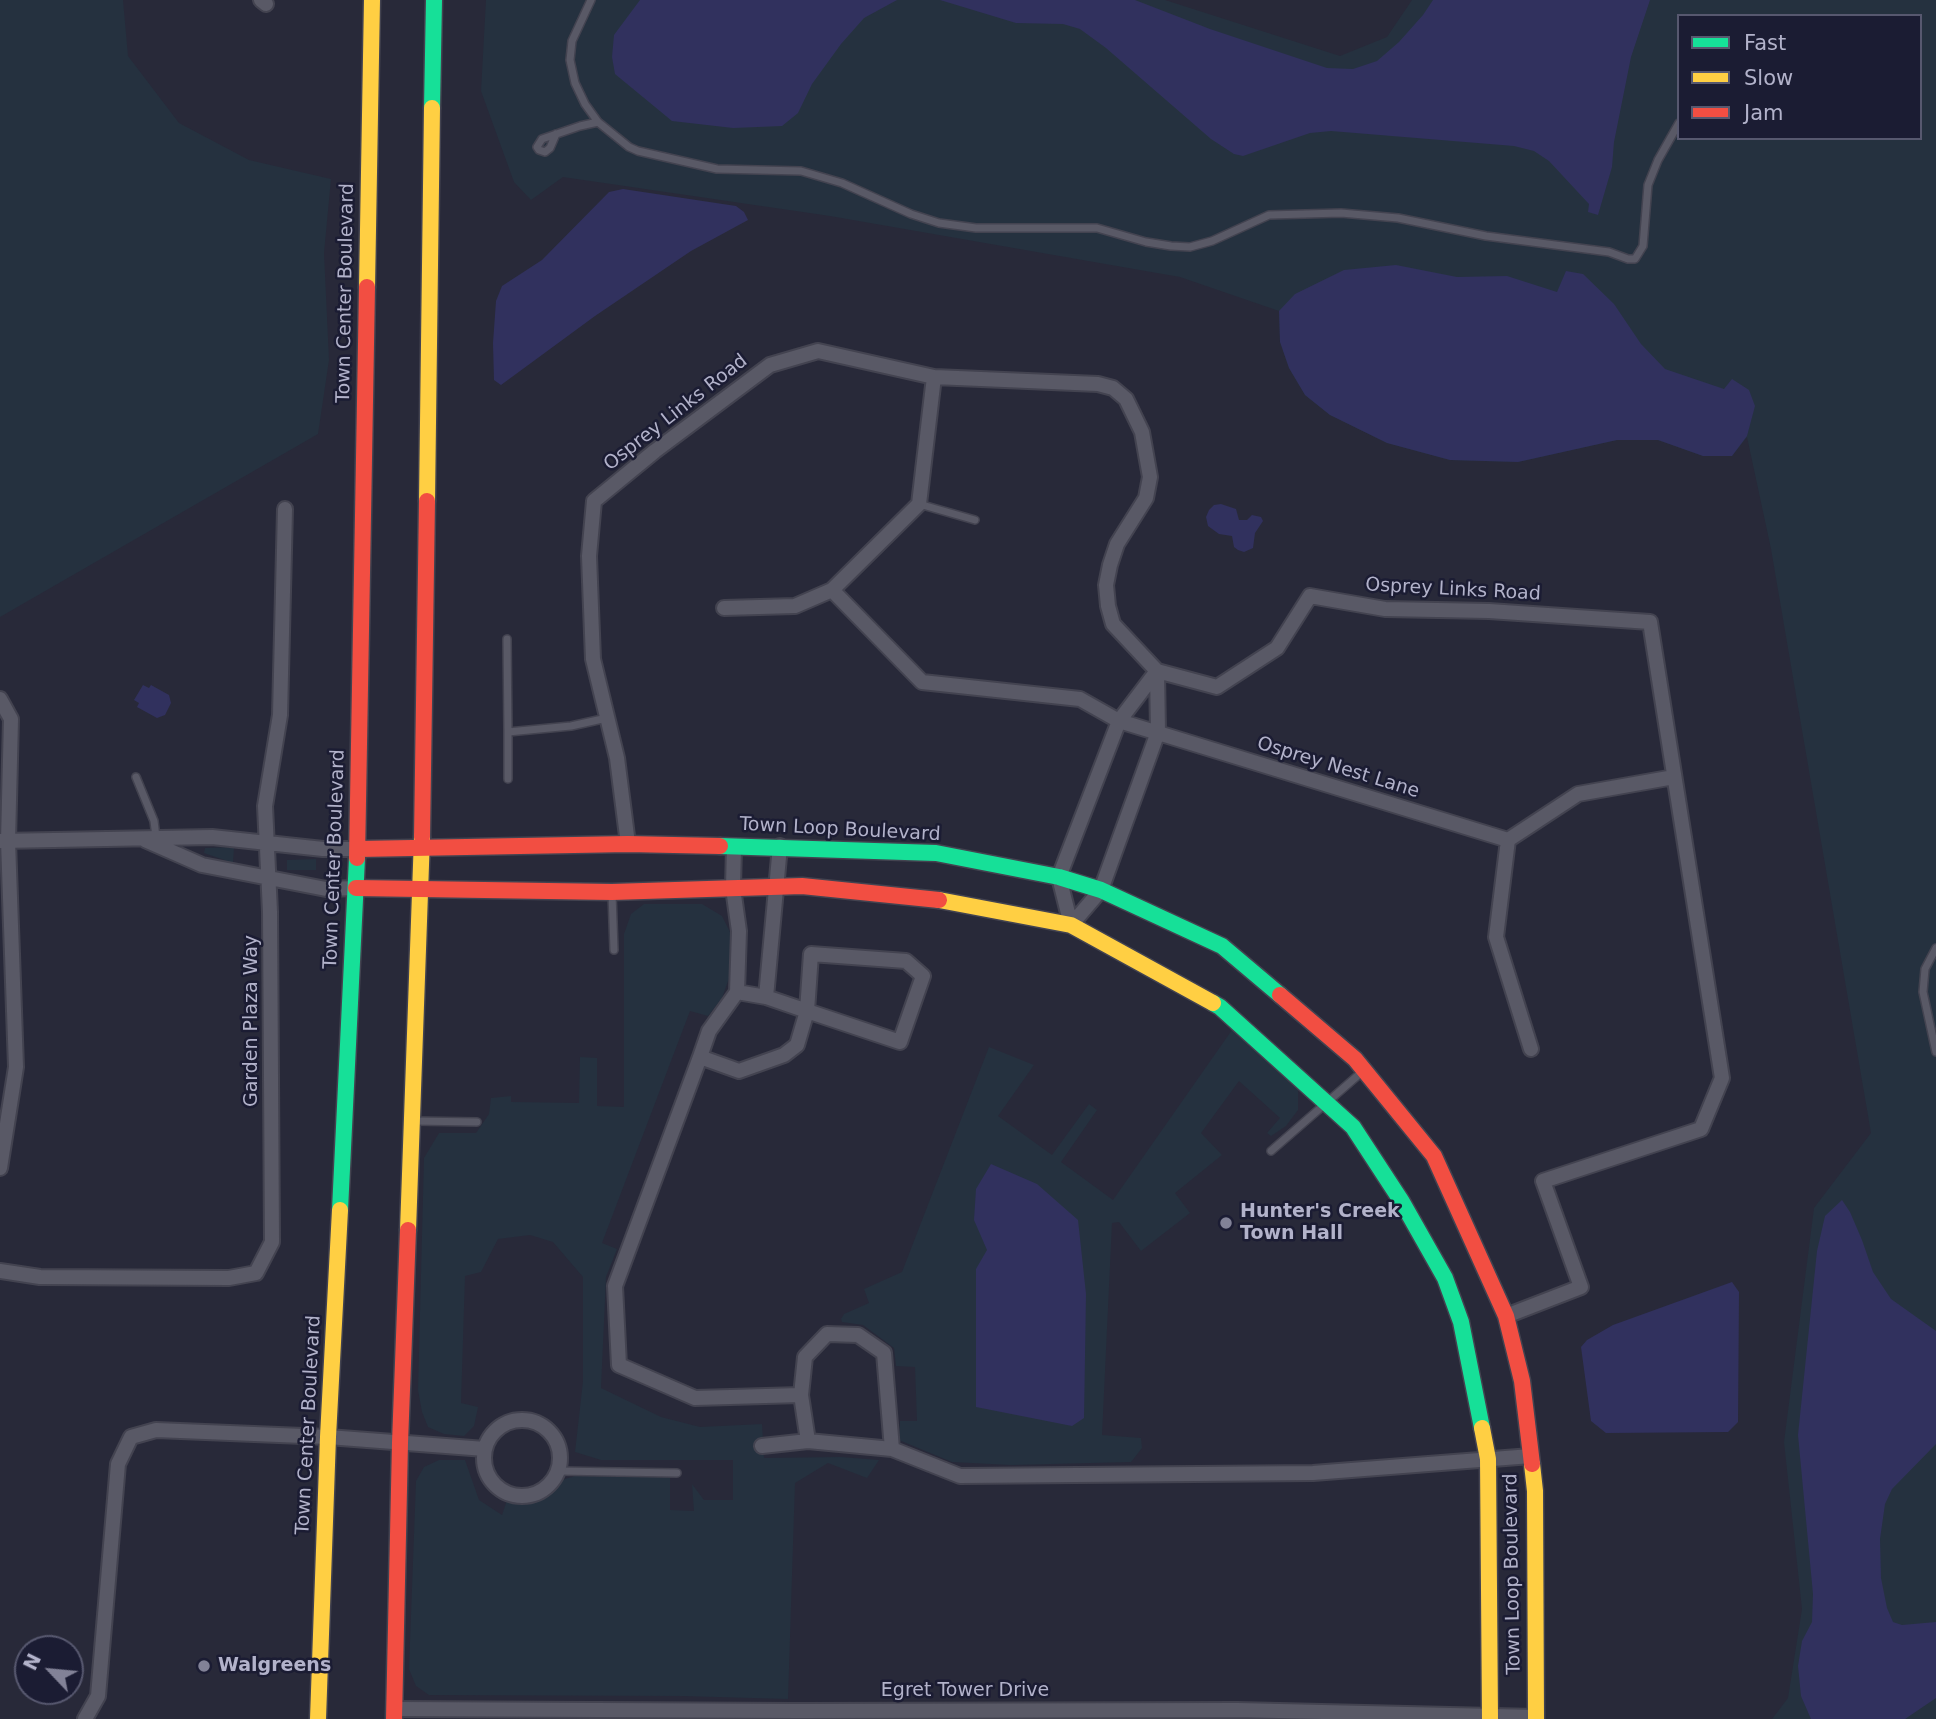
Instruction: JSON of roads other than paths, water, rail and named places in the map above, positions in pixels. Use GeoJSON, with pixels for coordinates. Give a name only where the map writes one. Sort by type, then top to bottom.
{"type":"FeatureCollection","features":[{"type":"Feature","properties":{"kind":"street","name":"Town Center Boulevard"},"geometry":{"type":"LineString","coordinates":[[318,1719],[328,1437],[358,849],[372,0]]}},
{"type":"Feature","properties":{"kind":"street"},"geometry":{"type":"LineString","coordinates":[[394,1714],[400,1443],[421,889],[434,0]]}},
{"type":"Feature","properties":{"kind":"street","name":"Osprey Links Road"},"geometry":{"type":"LineString","coordinates":[[628,844],[617,758],[593,659],[589,556],[594,501],[655,451],[771,365],[818,351],[934,377],[1098,384],[1113,388],[1126,399],[1142,432],[1150,477],[1146,498],[1118,544],[1110,565],[1106,585],[1108,606],[1113,624],[1157,671],[1217,687],[1277,648],[1310,596],[1385,609],[1489,611],[1650,622],[1722,1078],[1701,1129],[1543,1181],[1581,1287],[1506,1316]]}},
{"type":"Feature","properties":{"kind":"street"},"geometry":{"type":"LineString","coordinates":[[724,608],[795,606],[832,590],[919,504],[934,377]]}},
{"type":"Feature","properties":{"kind":"street","name":"Garden Plaza Way"},"geometry":{"type":"LineString","coordinates":[[0,1271],[40,1277],[229,1278],[256,1273],[272,1242],[269,880],[265,806],[280,715],[285,509]]}},
{"type":"Feature","properties":{"kind":"street","name":"Osprey Nest Lane"},"geometry":{"type":"LineString","coordinates":[[832,590],[922,682],[1080,699],[1119,721],[1508,840]]}},
{"type":"Feature","properties":{"kind":"street"},"geometry":{"type":"LineString","coordinates":[[1071,925],[1059,877],[1119,721],[1157,671]]}},
{"type":"Feature","properties":{"kind":"street"},"geometry":{"type":"LineString","coordinates":[[1071,925],[1101,890],[1158,732],[1157,671]]}},
{"type":"Feature","properties":{"kind":"street"},"geometry":{"type":"LineString","coordinates":[[0,699],[11,719],[4,841],[16,1067],[0,1168]]}},
{"type":"Feature","properties":{"kind":"street"},"geometry":{"type":"LineString","coordinates":[[1531,1049],[1496,937],[1508,840],[1578,794],[1674,777]]}},
{"type":"Feature","properties":{"kind":"street"},"geometry":{"type":"LineString","coordinates":[[4,841],[212,836],[323,849],[358,849]]}},
{"type":"Feature","properties":{"kind":"street"},"geometry":{"type":"LineString","coordinates":[[140,838],[202,865],[326,889],[356,888]]}},
{"type":"Feature","properties":{"kind":"street","name":"Town Loop Boulevard"},"geometry":{"type":"LineString","coordinates":[[358,849],[628,844],[780,846],[936,853],[1059,877],[1101,890],[1222,946],[1355,1059],[1434,1156],[1506,1316],[1522,1381],[1535,1491],[1536,1718]]}},
{"type":"Feature","properties":{"kind":"street"},"geometry":{"type":"LineString","coordinates":[[734,846],[733,888],[739,931],[737,992],[709,1031],[615,1286],[619,1365],[695,1398],[801,1395]]}},
{"type":"Feature","properties":{"kind":"street"},"geometry":{"type":"LineString","coordinates":[[766,997],[780,846]]}},
{"type":"Feature","properties":{"kind":"street","name":"Town Loop Boulevard"},"geometry":{"type":"LineString","coordinates":[[356,888],[612,892],[802,886],[939,900],[1071,925],[1220,1007],[1353,1127],[1402,1202],[1445,1278],[1461,1322],[1488,1459],[1490,1717]]}},
{"type":"Feature","properties":{"kind":"street"},"geometry":{"type":"LineString","coordinates":[[700,1057],[739,1071],[784,1055],[797,1045],[807,1011],[811,954],[906,961],[923,976],[900,1042],[807,1011],[766,997],[737,992]]}},
{"type":"Feature","properties":{"kind":"street"},"geometry":{"type":"LineString","coordinates":[[808,1441],[801,1395],[805,1357],[827,1334],[858,1335],[884,1353],[892,1449]]}},
{"type":"Feature","properties":{"kind":"street"},"geometry":{"type":"LineString","coordinates":[[521,1419],[534,1420],[554,1435],[561,1458],[559,1471],[543,1490],[531,1495],[505,1493],[495,1485],[488,1474],[484,1462],[485,1449],[498,1428],[521,1419]]}},
{"type":"Feature","properties":{"kind":"street"},"geometry":{"type":"LineString","coordinates":[[85,1719],[98,1696],[118,1464],[131,1437],[156,1430],[328,1437],[485,1449]]}},
{"type":"Feature","properties":{"kind":"street"},"geometry":{"type":"LineString","coordinates":[[762,1446],[808,1441],[892,1449],[960,1476],[1313,1473],[1531,1456]]}},
{"type":"Feature","properties":{"kind":"street","name":"Egret Tower Drive"},"geometry":{"type":"LineString","coordinates":[[394,1714],[1071,1715],[1237,1710],[1536,1718]]}},
{"type":"Feature","properties":{"kind":"lane"},"geometry":{"type":"LineString","coordinates":[[591,0],[572,41],[570,60],[575,83],[598,122],[629,147],[717,169],[801,171],[865,192],[911,214],[939,223],[976,228],[1097,228],[1146,242],[1190,247],[1212,241],[1269,215],[1341,212],[1398,218],[1486,236],[1609,252],[1628,259],[1635,258],[1643,246],[1648,186],[1677,127]]}},
{"type":"Feature","properties":{"kind":"lane"},"geometry":{"type":"LineString","coordinates":[[556,134],[598,122]]}},
{"type":"Feature","properties":{"kind":"lane"},"geometry":{"type":"LineString","coordinates":[[919,504],[975,520]]}},
{"type":"Feature","properties":{"kind":"lane"},"geometry":{"type":"LineString","coordinates":[[507,639],[508,779]]}},
{"type":"Feature","properties":{"kind":"lane"},"geometry":{"type":"LineString","coordinates":[[508,732],[571,726],[607,718]]}},
{"type":"Feature","properties":{"kind":"lane"},"geometry":{"type":"LineString","coordinates":[[136,777],[154,821],[156,837]]}},
{"type":"Feature","properties":{"kind":"lane"},"geometry":{"type":"LineString","coordinates":[[612,892],[614,950]]}},
{"type":"Feature","properties":{"kind":"lane"},"geometry":{"type":"LineString","coordinates":[[1936,948],[1925,969],[1923,992],[1936,1052]]}},
{"type":"Feature","properties":{"kind":"lane"},"geometry":{"type":"LineString","coordinates":[[1271,1151],[1364,1070]]}},
{"type":"Feature","properties":{"kind":"lane"},"geometry":{"type":"LineString","coordinates":[[413,1121],[477,1122]]}},
{"type":"Feature","properties":{"kind":"lane"},"geometry":{"type":"LineString","coordinates":[[559,1471],[677,1474]]}},
{"type":"Feature","properties":{"kind":"place","name":"Hunter's Creek Town Hall"},"geometry":{"type":"Point","coordinates":[1226,1223]}},
{"type":"Feature","properties":{"kind":"place","name":"Walgreens"},"geometry":{"type":"Point","coordinates":[204,1666]}}]}
